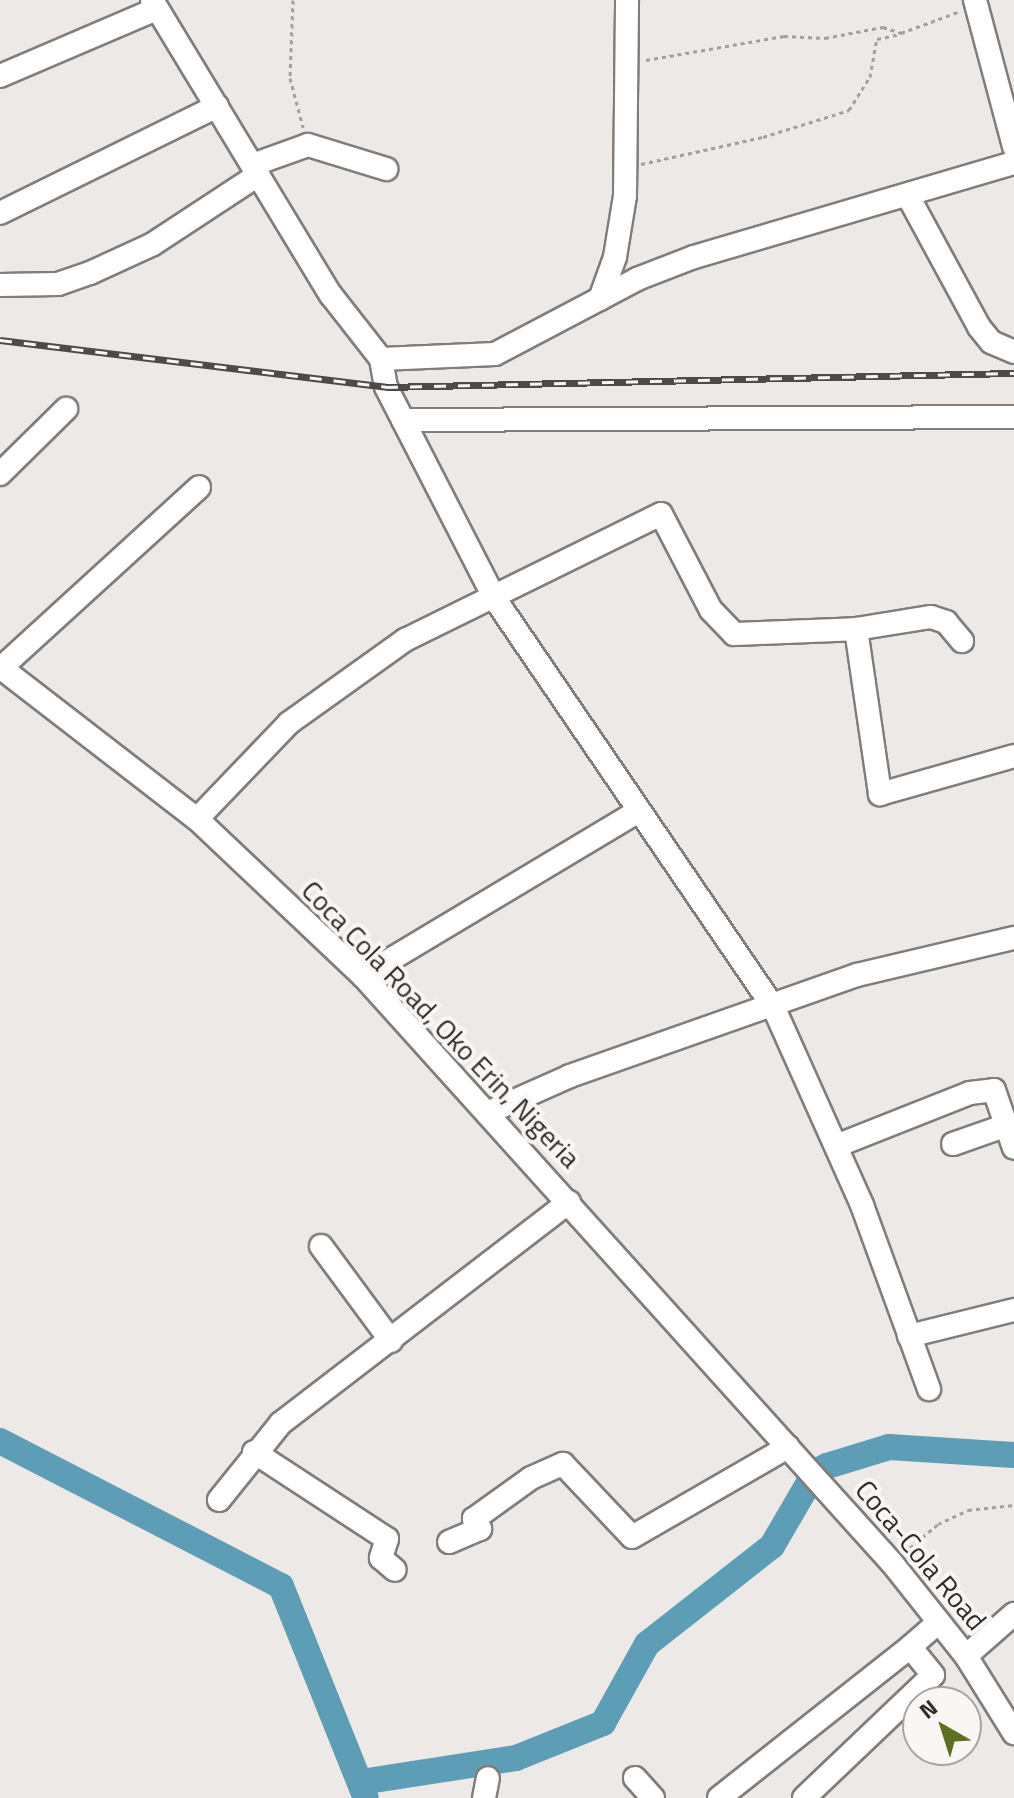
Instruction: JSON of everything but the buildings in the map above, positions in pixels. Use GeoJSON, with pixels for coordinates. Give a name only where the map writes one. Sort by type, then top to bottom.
{"type":"FeatureCollection","features":[{"type":"Feature","properties":{"kind":"street"},"geometry":{"type":"LineString","coordinates":[[600,299],[615,257],[626,168],[627,0]]}},
{"type":"Feature","properties":{"kind":"street"},"geometry":{"type":"LineString","coordinates":[[976,3],[1014,147]]}},
{"type":"Feature","properties":{"kind":"street"},"geometry":{"type":"LineString","coordinates":[[0,76],[153,5],[331,295],[381,359],[386,387],[495,599],[575,709],[637,812],[773,1006],[836,1146],[929,1389]]}},
{"type":"Feature","properties":{"kind":"street"},"geometry":{"type":"LineString","coordinates":[[0,213],[217,106]]}},
{"type":"Feature","properties":{"kind":"street"},"geometry":{"type":"LineString","coordinates":[[0,285],[58,284],[90,273],[153,244],[256,170],[308,145],[386,169]]}},
{"type":"Feature","properties":{"kind":"street"},"geometry":{"type":"LineString","coordinates":[[381,359],[495,354],[637,279],[1014,163]]}},
{"type":"Feature","properties":{"kind":"street"},"geometry":{"type":"LineString","coordinates":[[908,196],[979,327],[991,342],[1014,352]]}},
{"type":"Feature","properties":{"kind":"street"},"geometry":{"type":"LineString","coordinates":[[615,257],[637,279]]}},
{"type":"Feature","properties":{"kind":"street"},"geometry":{"type":"LineString","coordinates":[[0,474],[66,409]]}},
{"type":"Feature","properties":{"kind":"street"},"geometry":{"type":"LineString","coordinates":[[403,420],[1014,417]]}},
{"type":"Feature","properties":{"kind":"street"},"geometry":{"type":"LineString","coordinates":[[1,668],[199,487]]}},
{"type":"Feature","properties":{"kind":"street"},"geometry":{"type":"LineString","coordinates":[[197,819],[289,723],[330,691],[468,605],[495,599],[661,514],[711,610],[734,634],[856,629],[931,617],[946,622],[962,641]]}},
{"type":"Feature","properties":{"kind":"street"},"geometry":{"type":"LineString","coordinates":[[856,629],[880,794],[1014,756]]}},
{"type":"Feature","properties":{"kind":"street","name":"Coca Cola Road, Oko Erin, Nigeria"},"geometry":{"type":"LineString","coordinates":[[1,668],[197,819],[363,976],[794,1454]]}},
{"type":"Feature","properties":{"kind":"street"},"geometry":{"type":"LineString","coordinates":[[363,976],[637,812]]}},
{"type":"Feature","properties":{"kind":"street"},"geometry":{"type":"LineString","coordinates":[[487,1113],[570,1076],[857,975],[1014,938]]}},
{"type":"Feature","properties":{"kind":"street"},"geometry":{"type":"LineString","coordinates":[[836,1146],[983,1090],[998,1095],[1014,1148]]}},
{"type":"Feature","properties":{"kind":"street"},"geometry":{"type":"LineString","coordinates":[[953,1144],[1007,1125]]}},
{"type":"Feature","properties":{"kind":"street"},"geometry":{"type":"LineString","coordinates":[[219,1500],[254,1452],[281,1423],[569,1202]]}},
{"type":"Feature","properties":{"kind":"street"},"geometry":{"type":"LineString","coordinates":[[321,1246],[391,1341]]}},
{"type":"Feature","properties":{"kind":"street"},"geometry":{"type":"LineString","coordinates":[[909,1336],[1014,1310]]}},
{"type":"Feature","properties":{"kind":"street"},"geometry":{"type":"LineString","coordinates":[[254,1452],[387,1539],[381,1558],[395,1570]]}},
{"type":"Feature","properties":{"kind":"street"},"geometry":{"type":"LineString","coordinates":[[449,1542],[480,1529],[474,1519],[531,1478],[563,1464],[632,1537],[794,1454]]}},
{"type":"Feature","properties":{"kind":"street","name":"Coca-Cola Road"},"geometry":{"type":"LineString","coordinates":[[794,1454],[892,1563],[966,1656],[1014,1733]]}},
{"type":"Feature","properties":{"kind":"street"},"geometry":{"type":"LineString","coordinates":[[966,1656],[1014,1614]]}},
{"type":"Feature","properties":{"kind":"street"},"geometry":{"type":"LineString","coordinates":[[719,1798],[939,1622]]}},
{"type":"Feature","properties":{"kind":"street"},"geometry":{"type":"LineString","coordinates":[[804,1798],[933,1675],[910,1647]]}},
{"type":"Feature","properties":{"kind":"street"},"geometry":{"type":"LineString","coordinates":[[635,1778],[653,1798]]}},
{"type":"Feature","properties":{"kind":"path"},"geometry":{"type":"LineString","coordinates":[[293,0],[290,78],[300,123],[322,147]]}},
{"type":"Feature","properties":{"kind":"path"},"geometry":{"type":"LineString","coordinates":[[626,168],[763,137],[849,110],[870,77],[877,39],[901,33],[976,3]]}},
{"type":"Feature","properties":{"kind":"path"},"geometry":{"type":"LineString","coordinates":[[627,67],[656,56],[742,40],[825,38],[883,27],[901,33]]}},
{"type":"Feature","properties":{"kind":"path"},"geometry":{"type":"LineString","coordinates":[[892,1563],[938,1524],[989,1505],[1014,1505]]}},
{"type":"Feature","properties":{"kind":"waterway"},"geometry":{"type":"LineString","coordinates":[[0,1441],[281,1586],[366,1798]]}},
{"type":"Feature","properties":{"kind":"waterway"},"geometry":{"type":"LineString","coordinates":[[361,1782],[516,1758],[603,1723],[647,1644],[772,1546],[815,1472],[889,1447],[1014,1455]]}},
{"type":"Feature","properties":{"kind":"railway"},"geometry":{"type":"LineString","coordinates":[[0,340],[386,387],[1014,373]]}}]}
